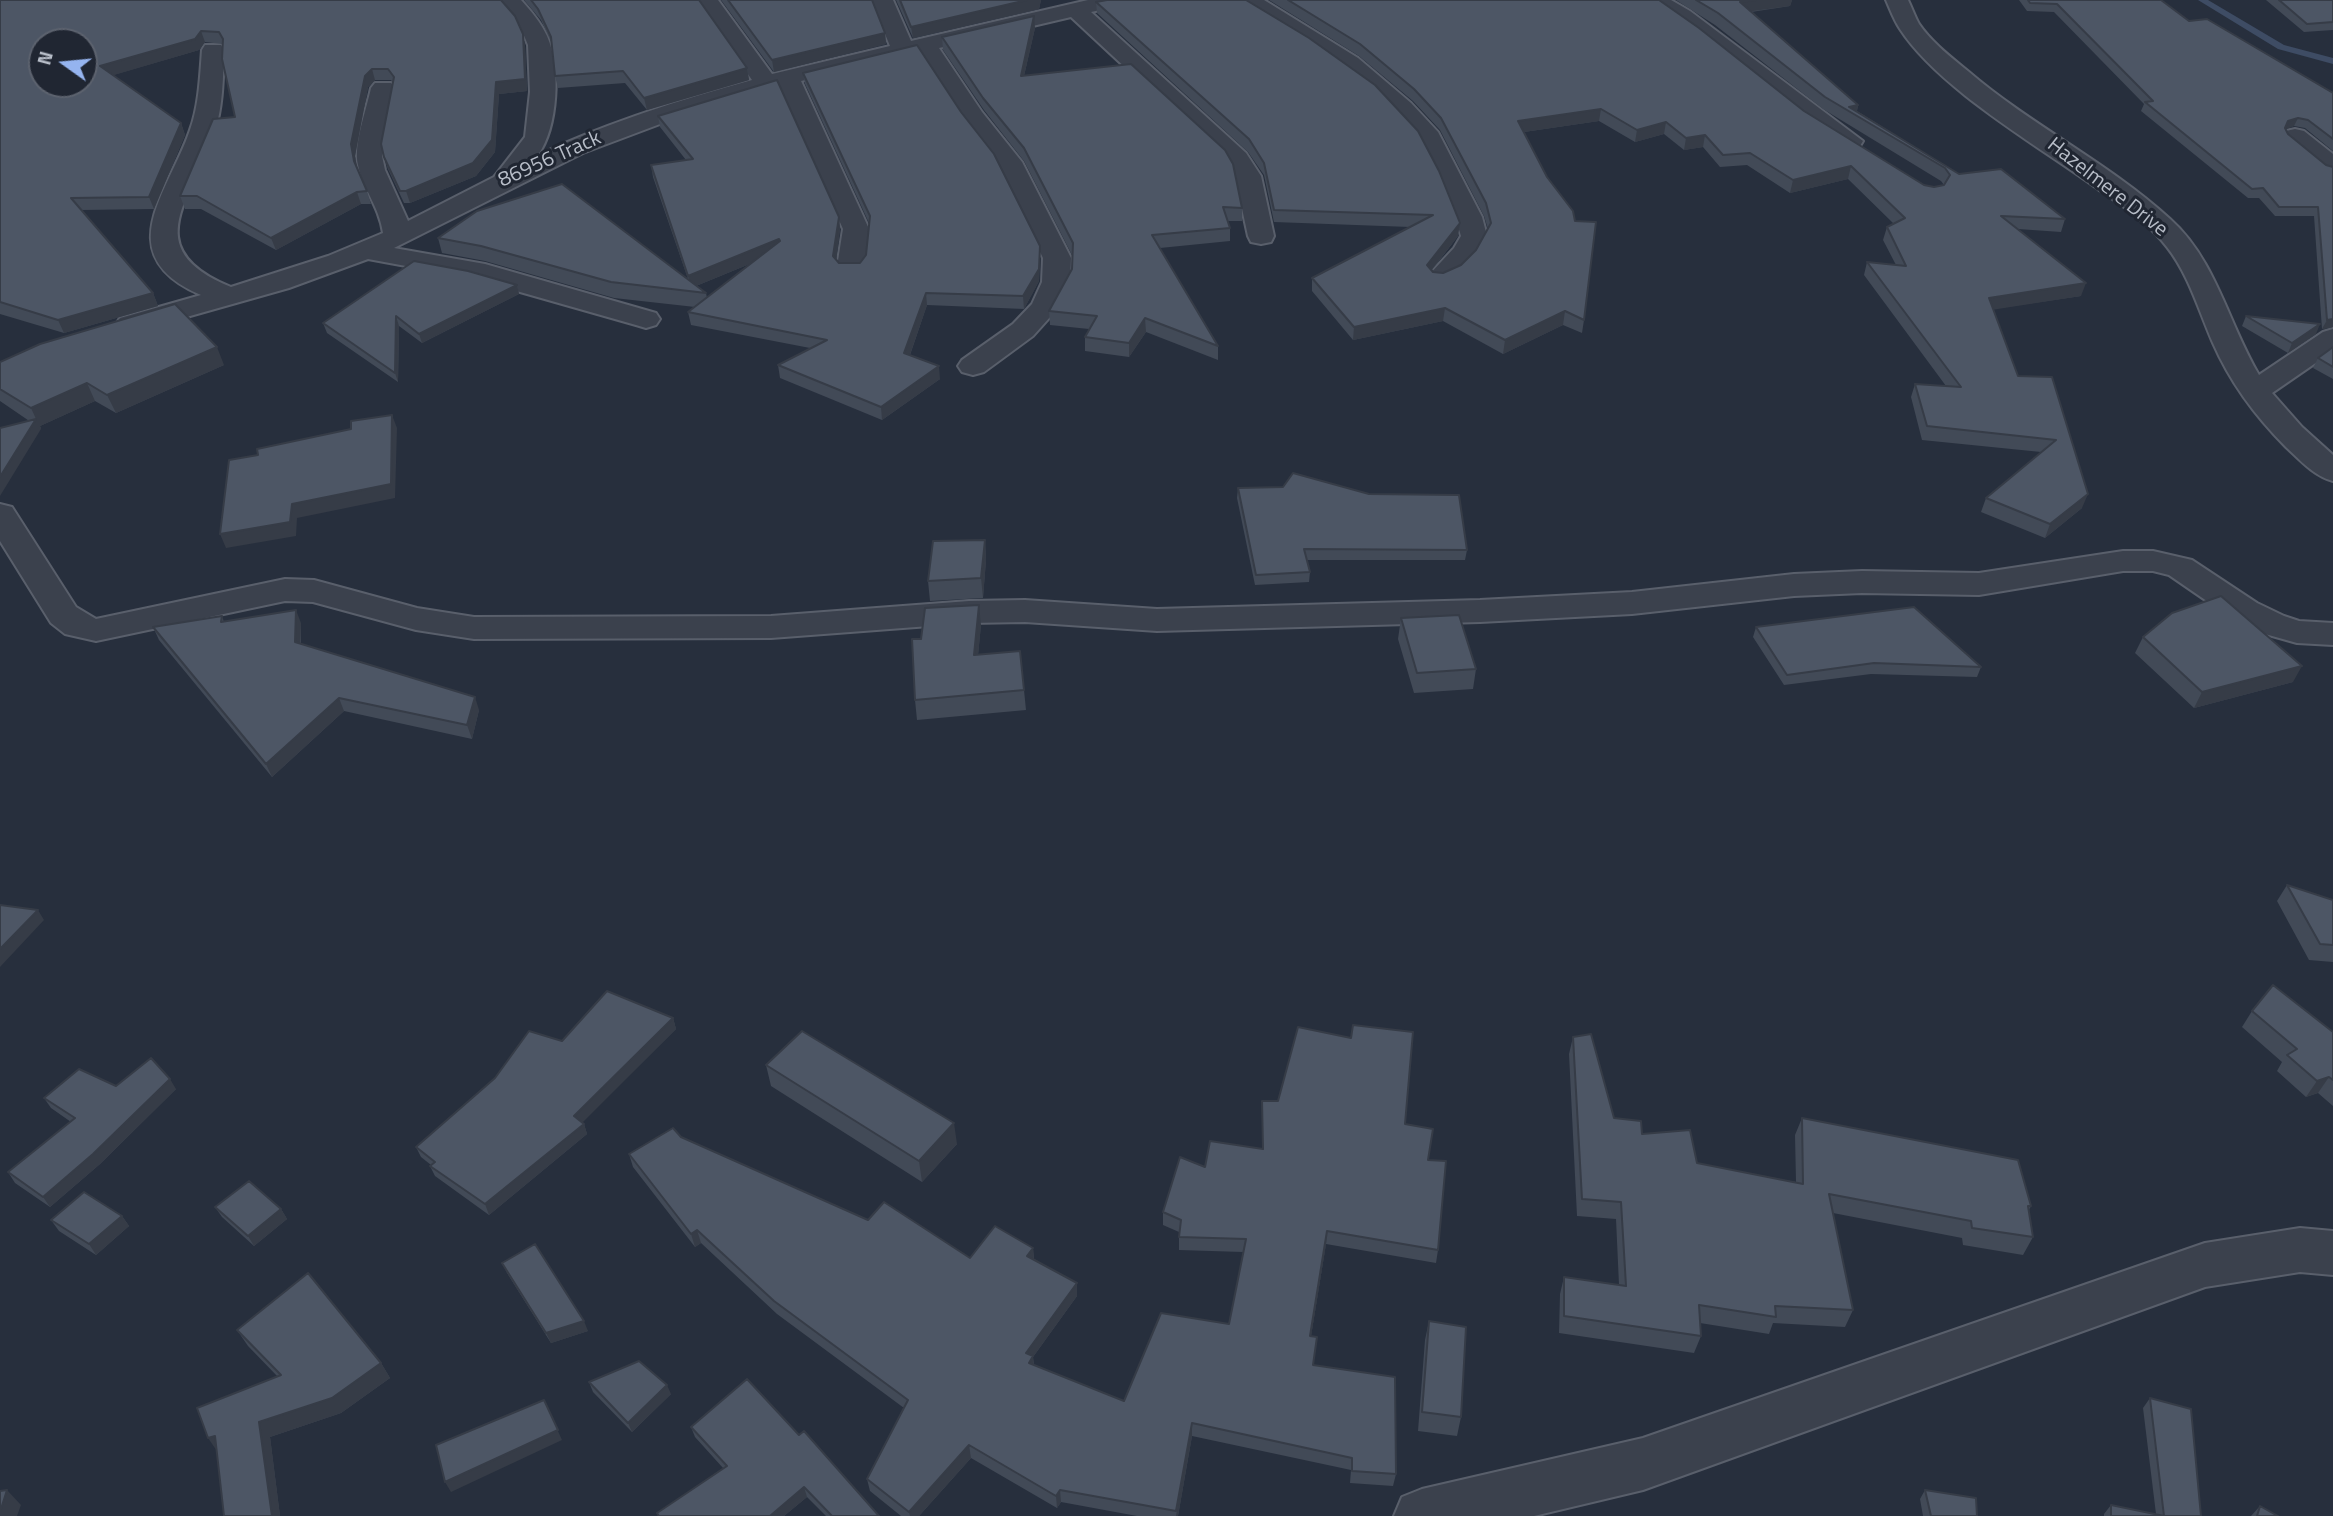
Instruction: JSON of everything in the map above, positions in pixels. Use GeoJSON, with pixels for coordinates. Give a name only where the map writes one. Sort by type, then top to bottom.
{"type":"FeatureCollection","features":[{"type":"Feature","properties":{"kind":"street"},"geometry":{"type":"LineString","coordinates":[[500,182],[530,150],[538,135],[542,118],[540,46],[529,24],[509,0]]}},
{"type":"Feature","properties":{"kind":"street"},"geometry":{"type":"LineString","coordinates":[[707,0],[778,82],[856,229],[852,267]]}},
{"type":"Feature","properties":{"kind":"street"},"geometry":{"type":"LineString","coordinates":[[882,0],[915,48],[1009,162],[1056,258],[1056,282],[1045,307],[1023,330],[973,366]]}},
{"type":"Feature","properties":{"kind":"street"},"geometry":{"type":"LineString","coordinates":[[1249,0],[1350,63],[1426,132],[1469,217],[1474,236],[1466,252],[1442,276]]}},
{"type":"Feature","properties":{"kind":"street"},"geometry":{"type":"LineString","coordinates":[[1656,0],[1706,32],[1812,116],[1866,150]]}},
{"type":"Feature","properties":{"kind":"street","name":"Hazelmere Drive"},"geometry":{"type":"LineString","coordinates":[[1897,0],[1915,33],[1943,63],[2162,226],[2193,264],[2217,313],[2235,360],[2268,409],[2333,471]]}},
{"type":"Feature","properties":{"kind":"street"},"geometry":{"type":"LineString","coordinates":[[1096,4],[1237,158],[1248,176],[1261,236]]}},
{"type":"Feature","properties":{"kind":"street","name":"86956 Track"},"geometry":{"type":"LineString","coordinates":[[108,331],[313,271],[367,251],[500,182],[604,135],[663,115],[778,82],[1096,4]]}},
{"type":"Feature","properties":{"kind":"street"},"geometry":{"type":"LineString","coordinates":[[213,50],[210,100],[200,137],[166,214],[162,241],[170,259],[186,276],[228,296]]}},
{"type":"Feature","properties":{"kind":"street"},"geometry":{"type":"LineString","coordinates":[[383,88],[369,156],[370,167],[372,177],[393,211],[397,236]]}},
{"type":"Feature","properties":{"kind":"street"},"geometry":{"type":"LineString","coordinates":[[2295,136],[2333,167]]}},
{"type":"Feature","properties":{"kind":"street"},"geometry":{"type":"LineString","coordinates":[[367,251],[475,270],[646,319]]}},
{"type":"Feature","properties":{"kind":"street"},"geometry":{"type":"LineString","coordinates":[[2256,390],[2333,338]]}},
{"type":"Feature","properties":{"kind":"street"},"geometry":{"type":"LineString","coordinates":[[0,514],[63,615],[78,626],[96,630],[285,590],[314,591],[416,619],[474,628],[771,627],[970,612],[1065,611],[1157,620],[1480,611],[1632,603],[1794,585],[1874,582],[1979,584],[2123,562],[2153,561],[2180,567],[2245,611],[2271,624],[2297,632],[2333,634]]}},
{"type":"Feature","properties":{"kind":"street"},"geometry":{"type":"LineString","coordinates":[[1422,1516],[1643,1464],[2205,1265],[2300,1250],[2333,1253]]}},
{"type":"Feature","properties":{"kind":"building"},"geometry":{"type":"Polygon","coordinates":[[[0,0],[501,0],[515,16],[523,34],[525,79],[496,82],[492,140],[473,163],[406,191],[400,191],[381,144],[394,77],[388,69],[372,69],[365,76],[351,144],[354,161],[367,191],[357,192],[271,238],[197,196],[180,196],[213,119],[235,117],[222,59],[223,39],[219,32],[201,31],[195,39],[100,66],[181,123],[149,197],[71,198],[153,293],[58,320],[0,302],[0,0]]]}},
{"type":"Feature","properties":{"kind":"building"},"geometry":{"type":"Polygon","coordinates":[[[531,0],[699,0],[747,68],[644,98],[623,71],[555,76],[551,37],[531,0]]]}},
{"type":"Feature","properties":{"kind":"building"},"geometry":{"type":"Polygon","coordinates":[[[728,0],[872,0],[885,33],[772,60],[728,0]]]}},
{"type":"Feature","properties":{"kind":"building"},"geometry":{"type":"Polygon","coordinates":[[[900,0],[1027,0],[911,27],[900,0]]]}},
{"type":"Feature","properties":{"kind":"building"},"geometry":{"type":"Polygon","coordinates":[[[1246,0],[1309,38],[1375,85],[1418,131],[1439,171],[1460,223],[1427,265],[1433,272],[1443,273],[1461,265],[1476,250],[1491,223],[1486,203],[1441,118],[1414,89],[1360,44],[1288,0],[1659,0],[1804,111],[1924,185],[1944,185],[1950,175],[1945,168],[1825,97],[1718,13],[1696,0],[1756,0],[1740,2],[1858,105],[1849,107],[1959,174],[2001,169],[2065,219],[2001,216],[2086,283],[1989,298],[2018,376],[2052,377],[2088,494],[2050,524],[1986,498],[2056,440],[1927,426],[1915,384],[1961,387],[1867,262],[1906,266],[1887,227],[1905,218],[1851,166],[1793,180],[1750,153],[1723,155],[1705,135],[1686,138],[1666,122],[1637,130],[1601,109],[1518,121],[1547,177],[1573,211],[1575,221],[1596,222],[1584,320],[1565,311],[1505,340],[1445,308],[1354,327],[1312,278],[1433,215],[1274,210],[1264,163],[1249,139],[1096,2],[1246,0]]]}},
{"type":"Feature","properties":{"kind":"building"},"geometry":{"type":"Polygon","coordinates":[[[2028,0],[2161,0],[2189,21],[2207,19],[2333,93],[2333,139],[2308,120],[2298,118],[2288,121],[2285,128],[2288,134],[2326,165],[2333,167],[2333,319],[2327,320],[2318,207],[2279,207],[2263,188],[2252,189],[2145,102],[2153,101],[2057,4],[2030,3],[2028,0]]]}},
{"type":"Feature","properties":{"kind":"building"},"geometry":{"type":"Polygon","coordinates":[[[2279,0],[2333,0],[2333,22],[2307,24],[2279,0]]]}},
{"type":"Feature","properties":{"kind":"building"},"geometry":{"type":"Polygon","coordinates":[[[1034,16],[1021,76],[1131,64],[1225,150],[1233,164],[1242,208],[1223,207],[1230,228],[1152,235],[1218,346],[1145,318],[1129,343],[1085,337],[1097,316],[1049,311],[1072,269],[1073,243],[1024,148],[983,98],[942,37],[1034,16]]]}},
{"type":"Feature","properties":{"kind":"building"},"geometry":{"type":"Polygon","coordinates":[[[917,45],[961,112],[994,154],[1040,246],[1039,269],[1023,296],[926,293],[904,353],[939,366],[881,407],[778,365],[827,340],[688,312],[780,241],[779,239],[688,276],[651,165],[693,159],[658,116],[777,80],[839,217],[833,256],[839,263],[860,263],[866,255],[870,216],[803,73],[917,45]]]}},
{"type":"Feature","properties":{"kind":"building"},"geometry":{"type":"Polygon","coordinates":[[[562,184],[706,293],[611,282],[481,246],[438,238],[477,211],[562,184]]]}},
{"type":"Feature","properties":{"kind":"building"},"geometry":{"type":"Polygon","coordinates":[[[414,261],[468,271],[517,285],[419,334],[396,316],[395,373],[323,323],[414,261]]]}},
{"type":"Feature","properties":{"kind":"building"},"geometry":{"type":"Polygon","coordinates":[[[175,304],[217,347],[107,395],[87,383],[31,408],[0,389],[0,362],[40,344],[175,304]]]}},
{"type":"Feature","properties":{"kind":"building"},"geometry":{"type":"Polygon","coordinates":[[[2246,316],[2320,324],[2292,343],[2246,316]]]}},
{"type":"Feature","properties":{"kind":"building"},"geometry":{"type":"Polygon","coordinates":[[[2333,347],[2333,367],[2318,358],[2333,347]]]}},
{"type":"Feature","properties":{"kind":"building"},"geometry":{"type":"Polygon","coordinates":[[[392,415],[391,484],[292,504],[290,522],[220,534],[229,460],[258,455],[257,449],[351,429],[351,421],[392,415]]]}},
{"type":"Feature","properties":{"kind":"building"},"geometry":{"type":"Polygon","coordinates":[[[36,419],[0,477],[0,428],[36,419]]]}},
{"type":"Feature","properties":{"kind":"building"},"geometry":{"type":"Polygon","coordinates":[[[1293,473],[1369,494],[1459,495],[1467,550],[1304,549],[1310,572],[1256,575],[1238,488],[1283,487],[1293,473]]]}},
{"type":"Feature","properties":{"kind":"building"},"geometry":{"type":"Polygon","coordinates":[[[985,540],[981,578],[928,581],[933,541],[985,540]]]}},
{"type":"Feature","properties":{"kind":"building"},"geometry":{"type":"Polygon","coordinates":[[[2221,596],[2302,666],[2202,692],[2143,637],[2172,613],[2221,596]]]}},
{"type":"Feature","properties":{"kind":"building"},"geometry":{"type":"Polygon","coordinates":[[[979,605],[974,655],[1020,651],[1024,690],[915,700],[912,639],[921,639],[925,608],[979,605]]]}},
{"type":"Feature","properties":{"kind":"building"},"geometry":{"type":"Polygon","coordinates":[[[1914,607],[1981,667],[1874,663],[1787,675],[1756,627],[1914,607]]]}},
{"type":"Feature","properties":{"kind":"building"},"geometry":{"type":"Polygon","coordinates":[[[296,610],[295,642],[475,697],[467,725],[339,698],[266,764],[153,627],[222,616],[221,622],[296,610]]]}},
{"type":"Feature","properties":{"kind":"building"},"geometry":{"type":"Polygon","coordinates":[[[1459,615],[1476,669],[1417,673],[1401,618],[1459,615]]]}},
{"type":"Feature","properties":{"kind":"building"},"geometry":{"type":"Polygon","coordinates":[[[2287,885],[2333,900],[2333,945],[2320,944],[2287,885]]]}},
{"type":"Feature","properties":{"kind":"building"},"geometry":{"type":"Polygon","coordinates":[[[0,905],[38,910],[0,949],[0,905]]]}},
{"type":"Feature","properties":{"kind":"building"},"geometry":{"type":"Polygon","coordinates":[[[2273,985],[2333,1032],[2333,1080],[2329,1077],[2317,1081],[2287,1055],[2297,1049],[2252,1011],[2273,985]]]}},
{"type":"Feature","properties":{"kind":"building"},"geometry":{"type":"Polygon","coordinates":[[[607,991],[673,1018],[574,1116],[584,1124],[485,1204],[430,1166],[435,1162],[416,1147],[495,1078],[529,1031],[562,1041],[607,991]]]}},
{"type":"Feature","properties":{"kind":"building"},"geometry":{"type":"Polygon","coordinates":[[[1353,1025],[1413,1032],[1405,1124],[1433,1129],[1428,1160],[1446,1161],[1438,1250],[1327,1231],[1310,1336],[1317,1337],[1313,1365],[1395,1377],[1396,1474],[1352,1471],[1352,1458],[1192,1423],[1176,1511],[1060,1490],[1056,1496],[969,1445],[909,1512],[867,1479],[908,1400],[774,1301],[697,1230],[691,1234],[629,1154],[673,1128],[681,1137],[868,1220],[884,1202],[970,1258],[995,1226],[1033,1248],[1027,1256],[1077,1283],[1026,1353],[1033,1356],[1029,1363],[1124,1401],[1161,1313],[1229,1324],[1246,1239],[1179,1237],[1181,1220],[1163,1212],[1180,1157],[1205,1167],[1210,1141],[1263,1149],[1262,1101],[1278,1101],[1298,1027],[1351,1038],[1353,1025]]]}},
{"type":"Feature","properties":{"kind":"building"},"geometry":{"type":"Polygon","coordinates":[[[802,1031],[954,1123],[919,1161],[766,1065],[802,1031]]]}},
{"type":"Feature","properties":{"kind":"building"},"geometry":{"type":"Polygon","coordinates":[[[1591,1034],[1614,1118],[1641,1121],[1642,1134],[1690,1130],[1697,1163],[1803,1184],[1802,1118],[2018,1160],[2031,1206],[2028,1206],[2033,1237],[1972,1228],[1971,1221],[1829,1194],[1853,1310],[1775,1306],[1776,1317],[1699,1305],[1701,1336],[1564,1316],[1564,1277],[1626,1286],[1621,1202],[1582,1199],[1573,1037],[1591,1034]]]}},
{"type":"Feature","properties":{"kind":"building"},"geometry":{"type":"Polygon","coordinates":[[[151,1058],[170,1079],[93,1154],[43,1197],[8,1172],[75,1118],[44,1098],[79,1069],[116,1086],[151,1058]]]}},
{"type":"Feature","properties":{"kind":"building"},"geometry":{"type":"Polygon","coordinates":[[[249,1181],[281,1209],[248,1236],[215,1207],[249,1181]]]}},
{"type":"Feature","properties":{"kind":"building"},"geometry":{"type":"Polygon","coordinates":[[[84,1192],[122,1216],[89,1244],[51,1220],[84,1192]]]}},
{"type":"Feature","properties":{"kind":"building"},"geometry":{"type":"Polygon","coordinates":[[[535,1244],[584,1321],[546,1333],[502,1263],[535,1244]]]}},
{"type":"Feature","properties":{"kind":"building"},"geometry":{"type":"Polygon","coordinates":[[[308,1273],[381,1363],[332,1398],[259,1422],[272,1516],[224,1516],[215,1436],[208,1438],[197,1408],[281,1375],[237,1330],[308,1273]]]}},
{"type":"Feature","properties":{"kind":"building"},"geometry":{"type":"Polygon","coordinates":[[[1429,1321],[1466,1327],[1461,1417],[1422,1412],[1429,1321]]]}},
{"type":"Feature","properties":{"kind":"building"},"geometry":{"type":"Polygon","coordinates":[[[639,1361],[667,1385],[628,1423],[589,1382],[639,1361]]]}},
{"type":"Feature","properties":{"kind":"building"},"geometry":{"type":"Polygon","coordinates":[[[747,1379],[799,1435],[804,1431],[879,1516],[832,1516],[804,1487],[770,1516],[659,1516],[657,1513],[727,1466],[691,1427],[747,1379]]]}},
{"type":"Feature","properties":{"kind":"building"},"geometry":{"type":"Polygon","coordinates":[[[2150,1398],[2191,1409],[2201,1516],[2164,1516],[2150,1398]]]}},
{"type":"Feature","properties":{"kind":"building"},"geometry":{"type":"Polygon","coordinates":[[[544,1400],[558,1430],[445,1482],[436,1445],[544,1400]]]}},
{"type":"Feature","properties":{"kind":"building"},"geometry":{"type":"Polygon","coordinates":[[[7,1490],[0,1512],[0,1491],[7,1490]]]}},
{"type":"Feature","properties":{"kind":"building"},"geometry":{"type":"Polygon","coordinates":[[[1925,1490],[1976,1498],[1977,1516],[1931,1516],[1925,1490]]]}},
{"type":"Feature","properties":{"kind":"building"},"geometry":{"type":"Polygon","coordinates":[[[2111,1505],[2164,1516],[2111,1516],[2111,1505]]]}},
{"type":"Feature","properties":{"kind":"building"},"geometry":{"type":"Polygon","coordinates":[[[2260,1506],[2278,1516],[2257,1516],[2260,1506]]]}},
{"type":"Feature","properties":{"kind":"waterway"},"geometry":{"type":"LineString","coordinates":[[2202,0],[2281,47],[2333,61]]}}]}
